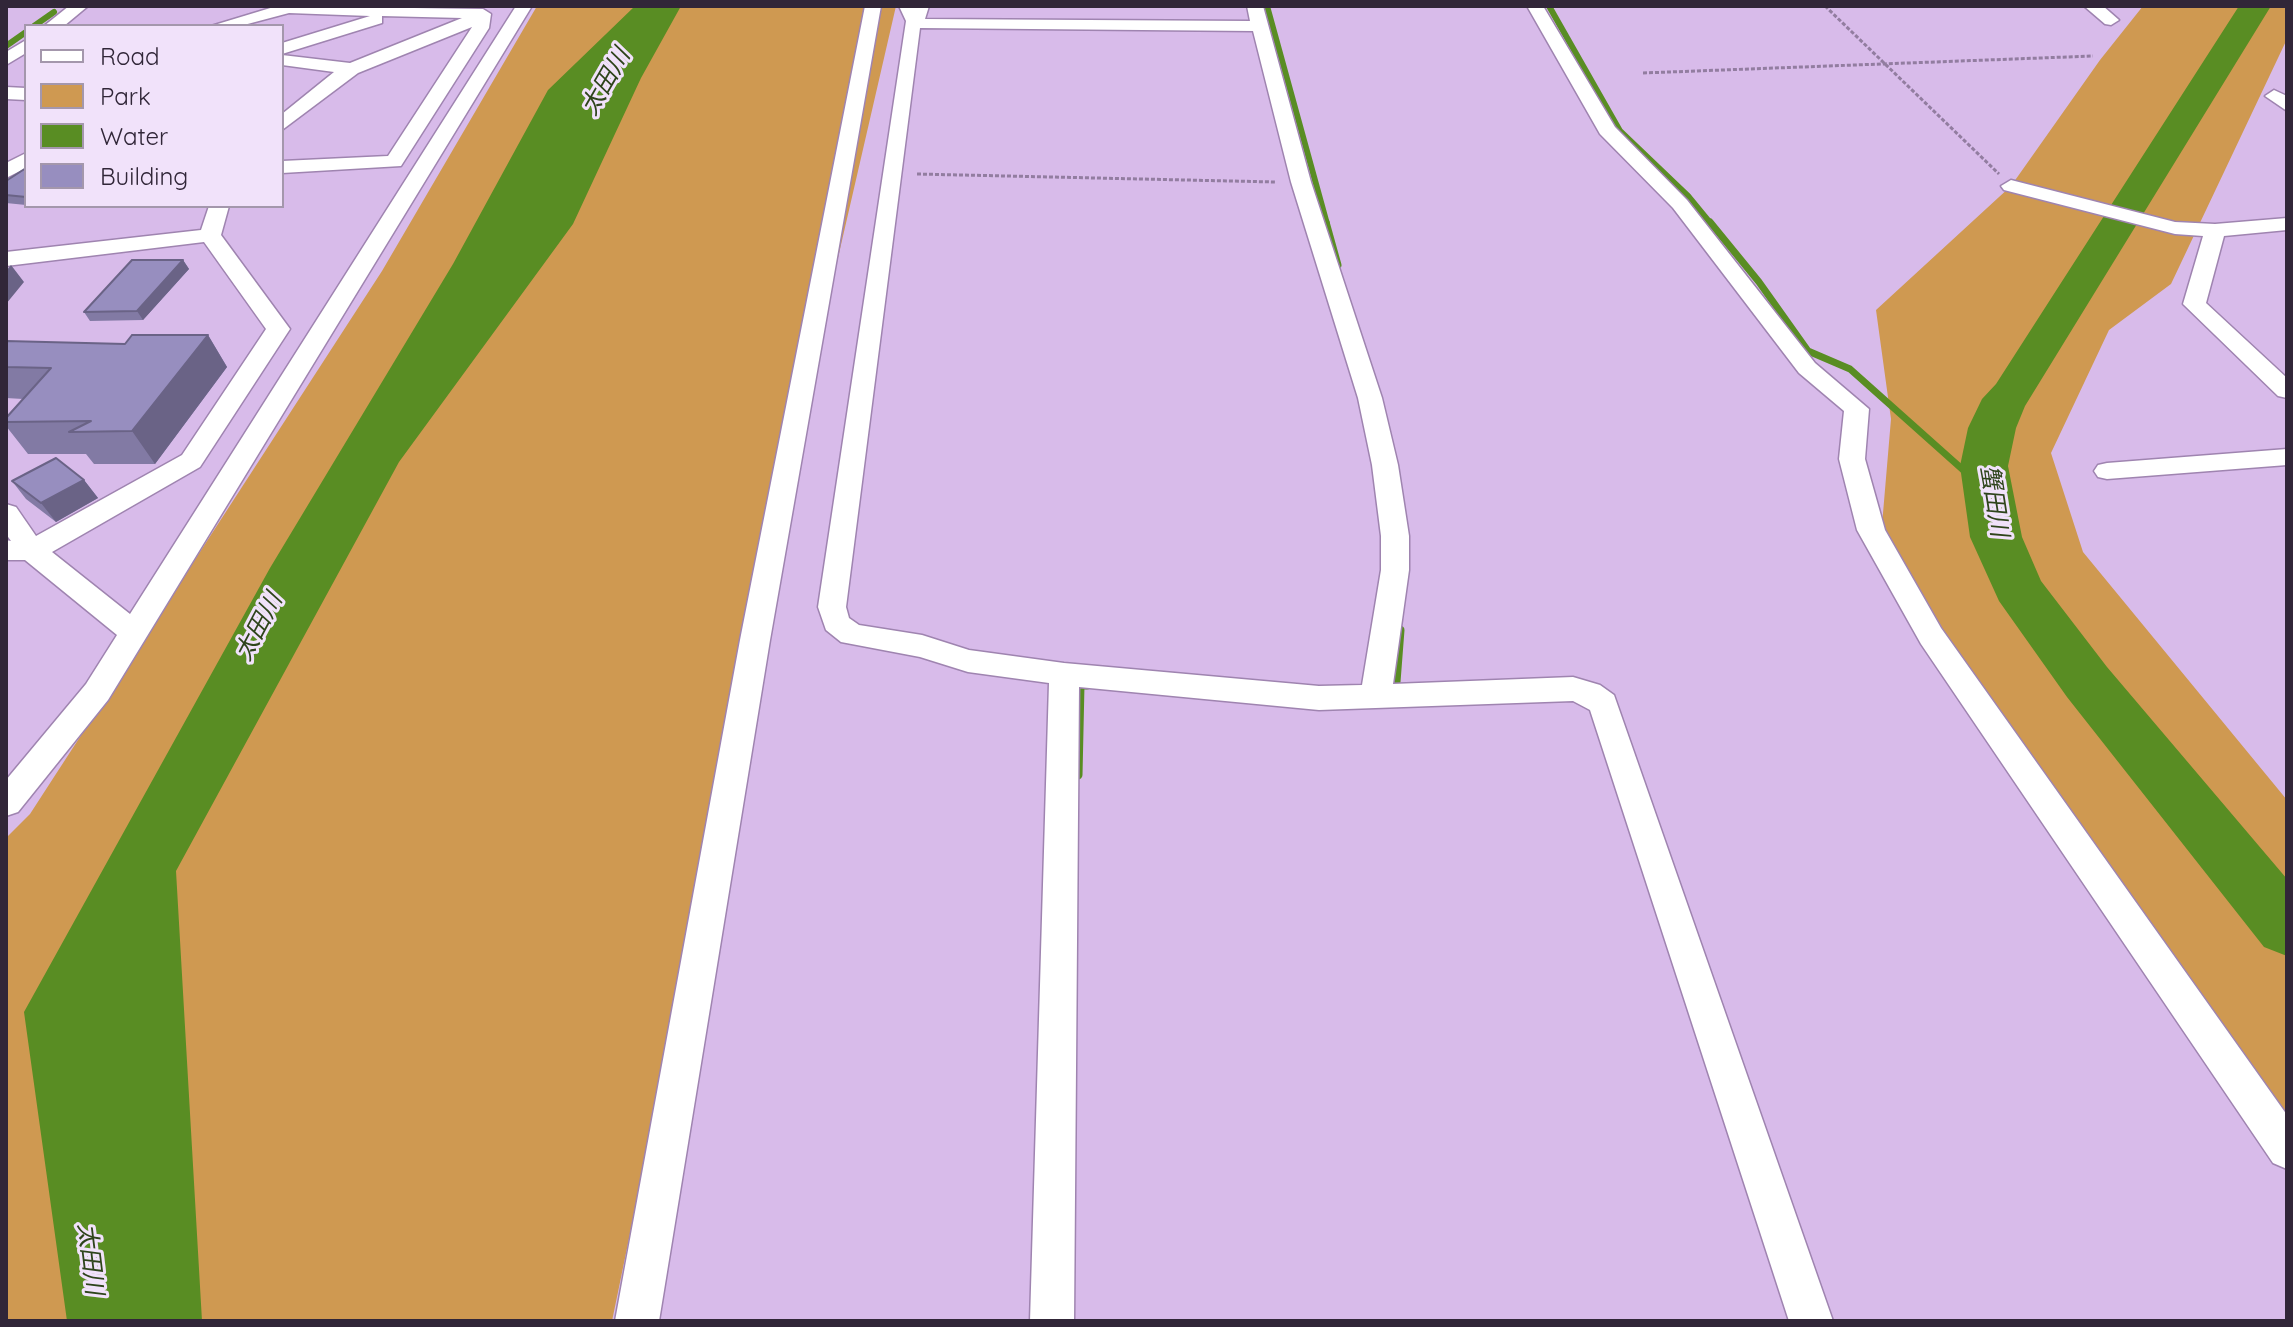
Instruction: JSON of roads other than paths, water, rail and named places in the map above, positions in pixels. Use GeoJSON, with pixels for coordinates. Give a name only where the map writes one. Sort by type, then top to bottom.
{"type":"FeatureCollection","features":[{"type":"Feature","properties":{"kind":"street"},"geometry":{"type":"LineString","coordinates":[[56,24],[80,6]]}},
{"type":"Feature","properties":{"kind":"street"},"geometry":{"type":"LineString","coordinates":[[6,803],[97,692],[524,6]]}},
{"type":"Feature","properties":{"kind":"street"},"geometry":{"type":"LineString","coordinates":[[637,1321],[755,640],[873,6]]}},
{"type":"Feature","properties":{"kind":"street"},"geometry":{"type":"LineString","coordinates":[[1535,6],[1607,130],[1680,204],[1807,368],[1857,409],[1852,459],[1871,530],[1931,636],[2287,1149]]}},
{"type":"Feature","properties":{"kind":"street"},"geometry":{"type":"LineString","coordinates":[[2092,6],[2111,20]]}},
{"type":"Feature","properties":{"kind":"street"},"geometry":{"type":"LineString","coordinates":[[228,24],[289,8],[397,12],[480,10]]}},
{"type":"Feature","properties":{"kind":"street"},"geometry":{"type":"LineString","coordinates":[[284,122],[333,80],[352,69],[447,33],[480,10]]}},
{"type":"Feature","properties":{"kind":"street"},"geometry":{"type":"LineString","coordinates":[[284,167],[394,162],[480,28],[480,10]]}},
{"type":"Feature","properties":{"kind":"street"},"geometry":{"type":"LineString","coordinates":[[1376,695],[1395,570],[1395,536],[1385,465],[1370,398],[1301,182],[1286,114],[1257,16],[913,11],[832,607],[836,623],[851,634],[922,646],[968,661],[1064,674],[1287,696],[1376,695],[1573,689],[1589,693],[1603,703],[1811,1321]]}},
{"type":"Feature","properties":{"kind":"street"},"geometry":{"type":"LineString","coordinates":[[284,48],[397,12]]}},
{"type":"Feature","properties":{"kind":"street"},"geometry":{"type":"LineString","coordinates":[[6,60],[24,46]]}},
{"type":"Feature","properties":{"kind":"street"},"geometry":{"type":"LineString","coordinates":[[284,60],[352,69]]}},
{"type":"Feature","properties":{"kind":"street"},"geometry":{"type":"LineString","coordinates":[[6,172],[24,160]]}},
{"type":"Feature","properties":{"kind":"street"},"geometry":{"type":"LineString","coordinates":[[2011,186],[2175,228],[2215,230],[2287,224]]}},
{"type":"Feature","properties":{"kind":"street"},"geometry":{"type":"LineString","coordinates":[[210,235],[218,208]]}},
{"type":"Feature","properties":{"kind":"street"},"geometry":{"type":"LineString","coordinates":[[2215,230],[2194,304],[2287,391]]}},
{"type":"Feature","properties":{"kind":"street"},"geometry":{"type":"LineString","coordinates":[[19,551],[191,461],[278,329],[210,235]]}},
{"type":"Feature","properties":{"kind":"street"},"geometry":{"type":"LineString","coordinates":[[6,259],[210,235]]}},
{"type":"Feature","properties":{"kind":"street"},"geometry":{"type":"LineString","coordinates":[[2107,471],[2287,457]]}},
{"type":"Feature","properties":{"kind":"street"},"geometry":{"type":"LineString","coordinates":[[6,513],[19,551],[133,632]]}},
{"type":"Feature","properties":{"kind":"street"},"geometry":{"type":"LineString","coordinates":[[1052,1321],[1064,674]]}},
{"type":"Feature","properties":{"kind":"water","name":"太田川"},"geometry":{"type":"Polygon","coordinates":[[[635,6],[681,6],[641,78],[573,224],[399,462],[176,871],[202,1321],[67,1321],[24,1012],[270,568],[453,264],[548,90],[635,6]]]}},
{"type":"Feature","properties":{"kind":"waterway"},"geometry":{"type":"LineString","coordinates":[[1267,6],[1327,224]]}},
{"type":"Feature","properties":{"kind":"waterway"},"geometry":{"type":"LineString","coordinates":[[1549,6],[1620,131],[1688,196],[1711,224]]}},
{"type":"Feature","properties":{"kind":"waterway","name":"蟹田川"},"geometry":{"type":"LineString","coordinates":[[2255,6],[2013,393],[2005,399],[1992,428],[1984,466],[1996,537],[2018,588],[2087,682],[2287,927]]}},
{"type":"Feature","properties":{"kind":"waterway"},"geometry":{"type":"LineString","coordinates":[[37,24],[54,12]]}},
{"type":"Feature","properties":{"kind":"waterway"},"geometry":{"type":"LineString","coordinates":[[6,46],[24,33]]}},
{"type":"Feature","properties":{"kind":"waterway"},"geometry":{"type":"LineString","coordinates":[[1326,222],[1338,265]]}},
{"type":"Feature","properties":{"kind":"waterway"},"geometry":{"type":"LineString","coordinates":[[1710,222],[1759,282],[1808,351],[1850,369],[1989,493]]}},
{"type":"Feature","properties":{"kind":"waterway"},"geometry":{"type":"LineString","coordinates":[[1387,692],[1396,682],[1400,630]]}},
{"type":"Feature","properties":{"kind":"waterway"},"geometry":{"type":"LineString","coordinates":[[1078,775],[1080,685],[1087,685]]}}]}
